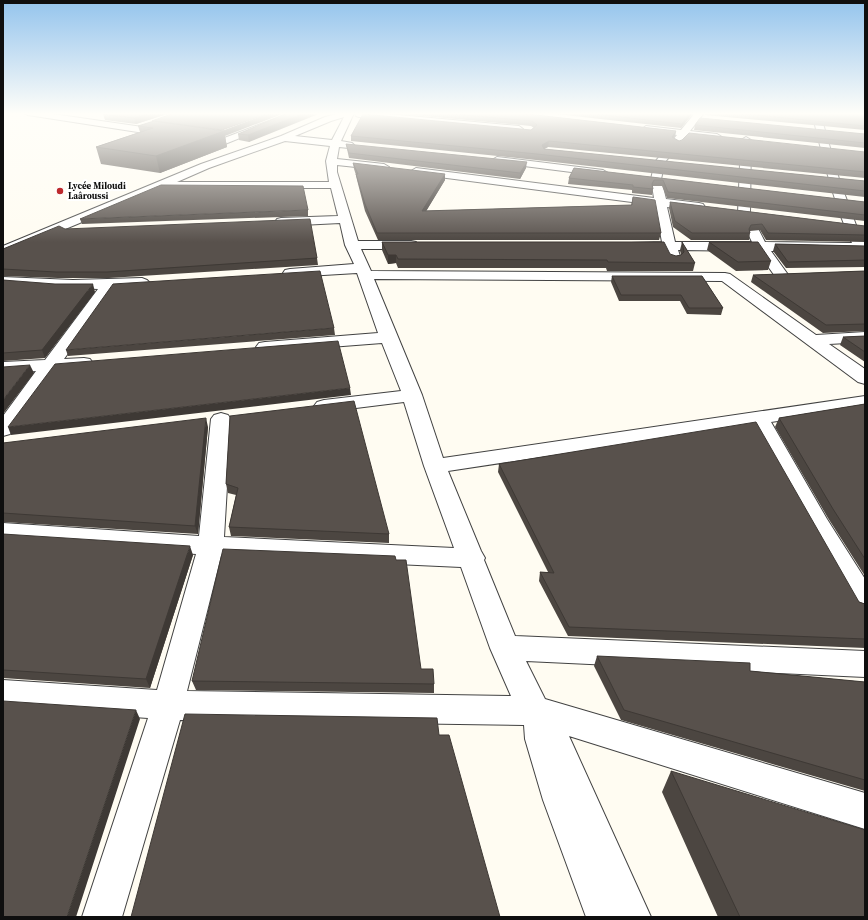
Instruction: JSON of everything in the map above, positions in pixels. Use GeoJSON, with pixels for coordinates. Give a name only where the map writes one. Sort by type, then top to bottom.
{"type":"FeatureCollection","features":[{"type":"Feature","properties":{"kind":"street"},"geometry":{"type":"LineString","coordinates":[[3,251],[205,166],[235,156]]}},
{"type":"Feature","properties":{"kind":"street"},"geometry":{"type":"LineString","coordinates":[[332,156],[332,172],[352,245],[412,395],[435,466],[472,558],[505,648],[538,718],[541,739],[561,800],[606,917]]}},
{"type":"Feature","properties":{"kind":"street"},"geometry":{"type":"LineString","coordinates":[[532,174],[543,156]]}},
{"type":"Feature","properties":{"kind":"street"},"geometry":{"type":"LineString","coordinates":[[661,156],[656,161],[656,179],[662,203],[669,246],[682,276]]}},
{"type":"Feature","properties":{"kind":"street"},"geometry":{"type":"LineString","coordinates":[[746,156],[744,213],[775,276],[797,275]]}},
{"type":"Feature","properties":{"kind":"street"},"geometry":{"type":"LineString","coordinates":[[828,156],[838,179],[841,200],[850,225],[864,249]]}},
{"type":"Feature","properties":{"kind":"street"},"geometry":{"type":"LineString","coordinates":[[484,158],[532,174],[662,203],[714,209]]}},
{"type":"Feature","properties":{"kind":"street"},"geometry":{"type":"LineString","coordinates":[[331,161],[398,169],[532,174],[616,175]]}},
{"type":"Feature","properties":{"kind":"street"},"geometry":{"type":"LineString","coordinates":[[656,161],[676,163]]}},
{"type":"Feature","properties":{"kind":"street"},"geometry":{"type":"LineString","coordinates":[[819,177],[838,179]]}},
{"type":"Feature","properties":{"kind":"street"},"geometry":{"type":"LineString","coordinates":[[643,178],[670,181]]}},
{"type":"Feature","properties":{"kind":"street"},"geometry":{"type":"LineString","coordinates":[[159,185],[335,185]]}},
{"type":"Feature","properties":{"kind":"street"},"geometry":{"type":"LineString","coordinates":[[730,187],[760,191]]}},
{"type":"Feature","properties":{"kind":"street"},"geometry":{"type":"LineString","coordinates":[[826,198],[857,202]]}},
{"type":"Feature","properties":{"kind":"street"},"geometry":{"type":"LineString","coordinates":[[729,211],[759,214]]}},
{"type":"Feature","properties":{"kind":"street"},"geometry":{"type":"LineString","coordinates":[[267,222],[345,219]]}},
{"type":"Feature","properties":{"kind":"street"},"geometry":{"type":"LineString","coordinates":[[835,223],[865,227]]}},
{"type":"Feature","properties":{"kind":"street"},"geometry":{"type":"LineString","coordinates":[[54,230],[86,229]]}},
{"type":"Feature","properties":{"kind":"street"},"geometry":{"type":"LineString","coordinates":[[352,245],[424,245]]}},
{"type":"Feature","properties":{"kind":"street"},"geometry":{"type":"LineString","coordinates":[[622,246],[760,245],[864,249]]}},
{"type":"Feature","properties":{"kind":"street"},"geometry":{"type":"LineString","coordinates":[[276,274],[364,272],[747,277]]}},
{"type":"Feature","properties":{"kind":"street"},"geometry":{"type":"LineString","coordinates":[[726,277],[865,378]]}},
{"type":"Feature","properties":{"kind":"street"},"geometry":{"type":"LineString","coordinates":[[3,281],[58,285],[109,285],[157,282]]}},
{"type":"Feature","properties":{"kind":"street"},"geometry":{"type":"LineString","coordinates":[[8,439],[50,366],[109,285]]}},
{"type":"Feature","properties":{"kind":"street"},"geometry":{"type":"LineString","coordinates":[[247,349],[388,337]]}},
{"type":"Feature","properties":{"kind":"street"},"geometry":{"type":"LineString","coordinates":[[812,340],[865,337]]}},
{"type":"Feature","properties":{"kind":"street"},"geometry":{"type":"LineString","coordinates":[[3,368],[97,362]]}},
{"type":"Feature","properties":{"kind":"street"},"geometry":{"type":"LineString","coordinates":[[308,408],[412,395]]}},
{"type":"Feature","properties":{"kind":"street"},"geometry":{"type":"LineString","coordinates":[[435,466],[865,402]]}},
{"type":"Feature","properties":{"kind":"street"},"geometry":{"type":"LineString","coordinates":[[102,917],[168,705],[211,546],[221,418]]}},
{"type":"Feature","properties":{"kind":"street"},"geometry":{"type":"LineString","coordinates":[[758,418],[818,524],[865,602]]}},
{"type":"Feature","properties":{"kind":"street"},"geometry":{"type":"LineString","coordinates":[[3,532],[211,546],[472,558]]}},
{"type":"Feature","properties":{"kind":"street"},"geometry":{"type":"LineString","coordinates":[[505,648],[865,664]]}},
{"type":"Feature","properties":{"kind":"street"},"geometry":{"type":"LineString","coordinates":[[3,694],[168,705],[538,718],[865,811]]}},
{"type":"Feature","properties":{"kind":"street"},"geometry":{"type":"LineString","coordinates":[[538,718],[546,726],[563,760],[631,917]]}},
{"type":"Feature","properties":{"kind":"building"},"geometry":{"type":"Polygon","coordinates":[[[374,156],[466,156],[527,162],[520,173],[374,156]]]}},
{"type":"Feature","properties":{"kind":"building"},"geometry":{"type":"Polygon","coordinates":[[[554,156],[614,156],[865,181],[865,191],[554,156]]]}},
{"type":"Feature","properties":{"kind":"building"},"geometry":{"type":"Polygon","coordinates":[[[701,156],[865,156],[865,172],[701,156]]]}},
{"type":"Feature","properties":{"kind":"building"},"geometry":{"type":"Polygon","coordinates":[[[353,163],[445,174],[422,211],[632,205],[633,197],[655,200],[661,233],[377,233],[365,204],[356,174],[358,174],[353,163]]]}},
{"type":"Feature","properties":{"kind":"building"},"geometry":{"type":"Polygon","coordinates":[[[574,168],[865,202],[865,215],[668,192],[663,180],[654,180],[652,184],[653,189],[633,187],[633,185],[569,178],[574,168]]]}},
{"type":"Feature","properties":{"kind":"building"},"geometry":{"type":"Polygon","coordinates":[[[161,185],[303,186],[308,210],[80,219],[161,185]]]}},
{"type":"Feature","properties":{"kind":"building"},"geometry":{"type":"Polygon","coordinates":[[[670,202],[865,226],[865,235],[768,233],[762,224],[751,225],[749,229],[750,233],[692,233],[675,221],[670,202]]]}},
{"type":"Feature","properties":{"kind":"building"},"geometry":{"type":"Polygon","coordinates":[[[310,219],[317,258],[107,272],[56,272],[3,269],[3,249],[59,226],[65,229],[310,219]]]}},
{"type":"Feature","properties":{"kind":"building"},"geometry":{"type":"Polygon","coordinates":[[[382,242],[664,242],[670,254],[676,256],[681,255],[684,252],[682,242],[695,263],[608,262],[607,260],[398,259],[396,255],[388,255],[382,242]]]}},
{"type":"Feature","properties":{"kind":"building"},"geometry":{"type":"Polygon","coordinates":[[[709,242],[758,242],[771,261],[738,262],[709,242]]]}},
{"type":"Feature","properties":{"kind":"building"},"geometry":{"type":"Polygon","coordinates":[[[775,244],[865,246],[865,260],[788,262],[775,244]]]}},
{"type":"Feature","properties":{"kind":"building"},"geometry":{"type":"Polygon","coordinates":[[[320,271],[334,328],[66,350],[113,284],[320,271]]]}},
{"type":"Feature","properties":{"kind":"building"},"geometry":{"type":"Polygon","coordinates":[[[865,271],[865,324],[826,325],[753,275],[865,271]]]}},
{"type":"Feature","properties":{"kind":"building"},"geometry":{"type":"Polygon","coordinates":[[[612,276],[702,276],[723,308],[689,308],[681,295],[621,295],[612,276]]]}},
{"type":"Feature","properties":{"kind":"building"},"geometry":{"type":"Polygon","coordinates":[[[3,280],[55,284],[93,284],[42,350],[3,353],[3,280]]]}},
{"type":"Feature","properties":{"kind":"building"},"geometry":{"type":"Polygon","coordinates":[[[865,336],[865,352],[843,337],[865,336]]]}},
{"type":"Feature","properties":{"kind":"building"},"geometry":{"type":"Polygon","coordinates":[[[338,341],[350,388],[8,427],[55,364],[338,341]]]}},
{"type":"Feature","properties":{"kind":"building"},"geometry":{"type":"Polygon","coordinates":[[[30,365],[3,400],[3,367],[30,365]]]}},
{"type":"Feature","properties":{"kind":"building"},"geometry":{"type":"Polygon","coordinates":[[[354,401],[389,534],[229,527],[238,488],[226,484],[230,416],[354,401]]]}},
{"type":"Feature","properties":{"kind":"building"},"geometry":{"type":"Polygon","coordinates":[[[865,404],[865,559],[833,509],[779,418],[865,404]]]}},
{"type":"Feature","properties":{"kind":"building"},"geometry":{"type":"Polygon","coordinates":[[[206,418],[195,526],[3,513],[3,443],[206,418]]]}},
{"type":"Feature","properties":{"kind":"building"},"geometry":{"type":"Polygon","coordinates":[[[756,422],[859,602],[865,604],[865,639],[569,627],[540,572],[554,573],[499,464],[756,422]]]}},
{"type":"Feature","properties":{"kind":"building"},"geometry":{"type":"Polygon","coordinates":[[[3,534],[190,546],[146,679],[3,670],[3,534]]]}},
{"type":"Feature","properties":{"kind":"building"},"geometry":{"type":"Polygon","coordinates":[[[223,549],[395,556],[396,560],[406,560],[421,669],[433,669],[434,684],[192,681],[223,549]]]}},
{"type":"Feature","properties":{"kind":"building"},"geometry":{"type":"Polygon","coordinates":[[[597,656],[750,663],[750,671],[865,682],[865,780],[624,710],[597,656]]]}},
{"type":"Feature","properties":{"kind":"building"},"geometry":{"type":"Polygon","coordinates":[[[3,701],[136,710],[67,917],[3,917],[3,701]]]}},
{"type":"Feature","properties":{"kind":"building"},"geometry":{"type":"Polygon","coordinates":[[[185,714],[437,718],[439,735],[449,735],[500,917],[131,917],[185,714]]]}},
{"type":"Feature","properties":{"kind":"building"},"geometry":{"type":"Polygon","coordinates":[[[671,771],[865,830],[865,917],[740,917],[671,771]]]}},
{"type":"Feature","properties":{"kind":"place","name":"Lycée Miloudi Laâroussi"},"geometry":{"type":"Point","coordinates":[60,191]}}]}
